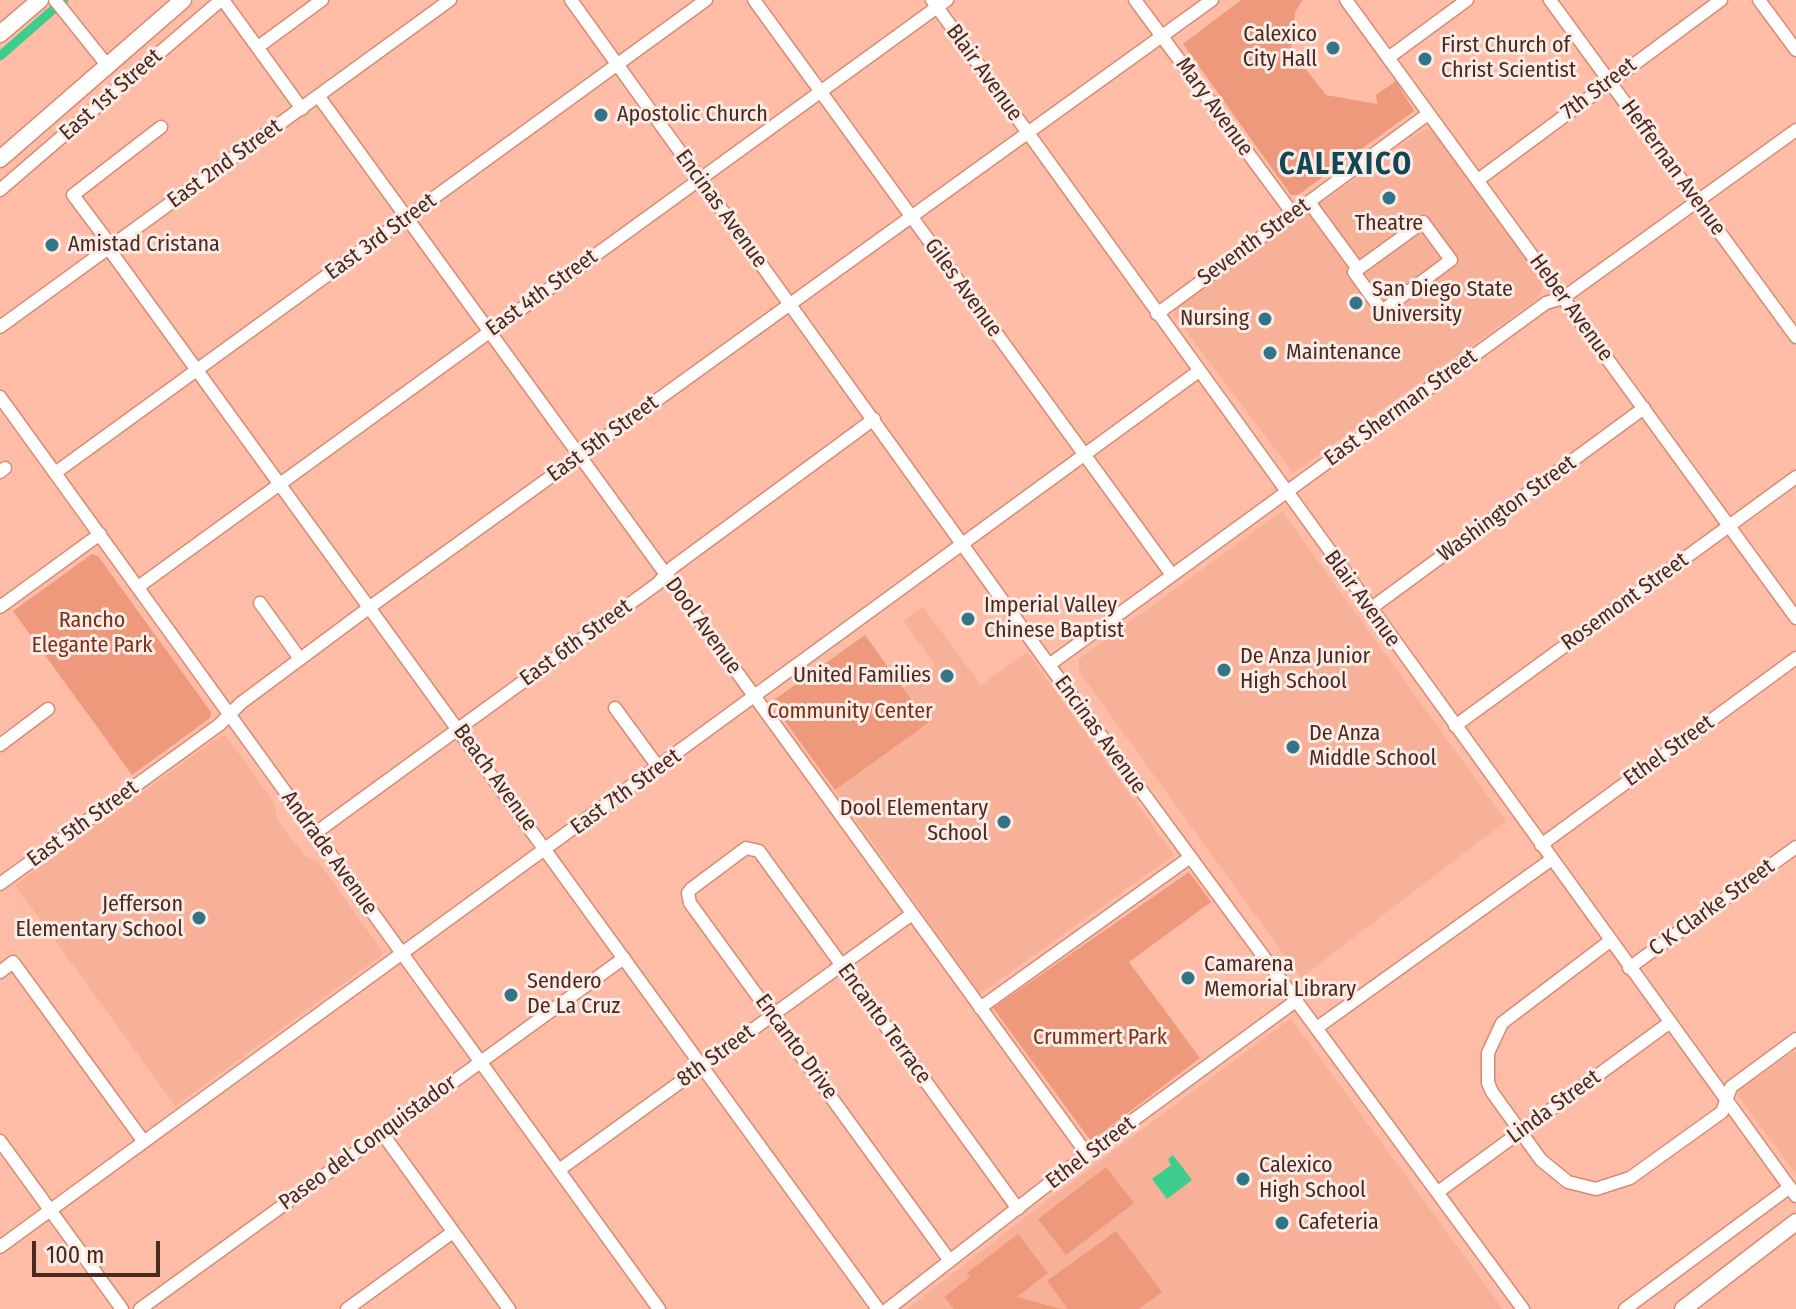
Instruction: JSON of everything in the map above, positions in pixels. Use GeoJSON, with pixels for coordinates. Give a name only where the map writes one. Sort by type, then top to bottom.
{"type":"FeatureCollection","features":[{"type":"Feature","properties":{"kind":"main road"},"geometry":{"type":"LineString","coordinates":[[0,34],[40,0]]}},
{"type":"Feature","properties":{"kind":"main road"},"geometry":{"type":"LineString","coordinates":[[0,159],[183,0]]}},
{"type":"Feature","properties":{"kind":"main road"},"geometry":{"type":"LineString","coordinates":[[1683,1309],[1796,1222]]}},
{"type":"Feature","properties":{"kind":"street"},"geometry":{"type":"LineString","coordinates":[[55,0],[107,65]]}},
{"type":"Feature","properties":{"kind":"street"},"geometry":{"type":"LineString","coordinates":[[222,0],[302,109]]}},
{"type":"Feature","properties":{"kind":"street","name":"East 1st Street"},"geometry":{"type":"LineString","coordinates":[[0,190],[222,0]]}},
{"type":"Feature","properties":{"kind":"street"},"geometry":{"type":"LineString","coordinates":[[258,47],[322,0]]}},
{"type":"Feature","properties":{"kind":"street","name":"East 2nd Street"},"geometry":{"type":"LineString","coordinates":[[0,327],[450,0]]}},
{"type":"Feature","properties":{"kind":"street","name":"Encinas Avenue"},"geometry":{"type":"LineString","coordinates":[[571,0],[1189,858],[1318,1027],[1523,1309]]}},
{"type":"Feature","properties":{"kind":"street","name":"East 3rd Street"},"geometry":{"type":"LineString","coordinates":[[55,473],[706,0]]}},
{"type":"Feature","properties":{"kind":"street","name":"Giles Avenue"},"geometry":{"type":"LineString","coordinates":[[754,0],[1172,575]]}},
{"type":"Feature","properties":{"kind":"street","name":"Mary Avenue"},"geometry":{"type":"LineString","coordinates":[[1135,0],[1293,214]]}},
{"type":"Feature","properties":{"kind":"street","name":"East 5th Street"},"geometry":{"type":"LineString","coordinates":[[0,884],[370,607],[1212,0]]}},
{"type":"Feature","properties":{"kind":"street","name":"Heber Avenue"},"geometry":{"type":"LineString","coordinates":[[1346,0],[1796,618]]}},
{"type":"Feature","properties":{"kind":"street"},"geometry":{"type":"LineString","coordinates":[[1388,58],[1467,0]]}},
{"type":"Feature","properties":{"kind":"street","name":"Heffernan Avenue"},"geometry":{"type":"LineString","coordinates":[[1550,0],[1796,337]]}},
{"type":"Feature","properties":{"kind":"street","name":"7th Street"},"geometry":{"type":"LineString","coordinates":[[1478,180],[1721,0]]}},
{"type":"Feature","properties":{"kind":"street"},"geometry":{"type":"LineString","coordinates":[[1759,0],[1796,50]]}},
{"type":"Feature","properties":{"kind":"street","name":"East 4th Street"},"geometry":{"type":"LineString","coordinates":[[138,587],[939,2]]}},
{"type":"Feature","properties":{"kind":"street","name":"Blair Avenue"},"geometry":{"type":"LineString","coordinates":[[939,2],[1157,314],[1793,1191]]}},
{"type":"Feature","properties":{"kind":"street","name":"Dool Avenue"},"geometry":{"type":"LineString","coordinates":[[319,97],[1087,1154]]}},
{"type":"Feature","properties":{"kind":"street","name":"Seventh Street"},"geometry":{"type":"LineString","coordinates":[[1157,314],[1428,114]]}},
{"type":"Feature","properties":{"kind":"street","name":"Beach Avenue"},"geometry":{"type":"LineString","coordinates":[[161,127],[73,195],[878,1309]]}},
{"type":"Feature","properties":{"kind":"street","name":"East Sherman Street"},"geometry":{"type":"LineString","coordinates":[[1049,665],[1546,303],[1563,298],[1796,130]]}},
{"type":"Feature","properties":{"kind":"street"},"geometry":{"type":"LineString","coordinates":[[1309,202],[1358,269]]}},
{"type":"Feature","properties":{"kind":"street"},"geometry":{"type":"LineString","coordinates":[[1423,222],[1451,260],[1382,311],[1354,272],[1358,269],[1423,222]]}},
{"type":"Feature","properties":{"kind":"street","name":"East 7th Street"},"geometry":{"type":"LineString","coordinates":[[50,1210],[1199,371]]}},
{"type":"Feature","properties":{"kind":"street","name":"Andrade Avenue"},"geometry":{"type":"LineString","coordinates":[[0,397],[659,1309]]}},
{"type":"Feature","properties":{"kind":"street","name":"Washington Street"},"geometry":{"type":"LineString","coordinates":[[1370,609],[1644,408]]}},
{"type":"Feature","properties":{"kind":"street","name":"East 6th Street"},"geometry":{"type":"LineString","coordinates":[[314,834],[874,419]]}},
{"type":"Feature","properties":{"kind":"street","name":"Rosemont Street"},"geometry":{"type":"LineString","coordinates":[[1455,726],[1796,477]]}},
{"type":"Feature","properties":{"kind":"street"},"geometry":{"type":"LineString","coordinates":[[0,607],[100,534]]}},
{"type":"Feature","properties":{"kind":"street"},"geometry":{"type":"LineString","coordinates":[[260,603],[300,659]]}},
{"type":"Feature","properties":{"kind":"street","name":"Ethel Street"},"geometry":{"type":"LineString","coordinates":[[1541,845],[1796,658]]}},
{"type":"Feature","properties":{"kind":"street"},"geometry":{"type":"LineString","coordinates":[[615,708],[659,768]]}},
{"type":"Feature","properties":{"kind":"street"},"geometry":{"type":"LineString","coordinates":[[1,742],[48,709]]}},
{"type":"Feature","properties":{"kind":"street","name":"C K Clarke Street"},"geometry":{"type":"LineString","coordinates":[[1629,968],[1796,847]]}},
{"type":"Feature","properties":{"kind":"street","name":"Encanto Terrace"},"geometry":{"type":"LineString","coordinates":[[746,848],[759,851],[1018,1209]]}},
{"type":"Feature","properties":{"kind":"street","name":"Encanto Drive"},"geometry":{"type":"LineString","coordinates":[[746,848],[691,889],[688,897],[950,1261]]}},
{"type":"Feature","properties":{"kind":"street"},"geometry":{"type":"LineString","coordinates":[[980,1008],[1189,858]]}},
{"type":"Feature","properties":{"kind":"street"},"geometry":{"type":"LineString","coordinates":[[1318,1027],[1552,859]]}},
{"type":"Feature","properties":{"kind":"street","name":"8th Street"},"geometry":{"type":"LineString","coordinates":[[559,1170],[912,914]]}},
{"type":"Feature","properties":{"kind":"street"},"geometry":{"type":"LineString","coordinates":[[1610,941],[1515,1011],[1493,1038],[1488,1053],[1488,1083],[1520,1132],[1559,1177],[1596,1189],[1630,1178],[1722,1112],[1731,1087],[1796,1039]]}},
{"type":"Feature","properties":{"kind":"street"},"geometry":{"type":"LineString","coordinates":[[480,1062],[624,958]]}},
{"type":"Feature","properties":{"kind":"street"},"geometry":{"type":"LineString","coordinates":[[0,972],[13,962],[144,1142]]}},
{"type":"Feature","properties":{"kind":"street","name":"Ethel Street"},"geometry":{"type":"LineString","coordinates":[[888,1309],[1087,1154],[1297,1000]]}},
{"type":"Feature","properties":{"kind":"street","name":"Linda Street"},"geometry":{"type":"LineString","coordinates":[[1438,1192],[1669,1023]]}},
{"type":"Feature","properties":{"kind":"street","name":"Paseo del Conquistador"},"geometry":{"type":"LineString","coordinates":[[140,1309],[480,1062]]}},
{"type":"Feature","properties":{"kind":"street"},"geometry":{"type":"LineString","coordinates":[[382,1133],[509,1309]]}},
{"type":"Feature","properties":{"kind":"street"},"geometry":{"type":"LineString","coordinates":[[0,1141],[122,1309]]}},
{"type":"Feature","properties":{"kind":"street"},"geometry":{"type":"LineString","coordinates":[[1625,1309],[1793,1191]]}},
{"type":"Feature","properties":{"kind":"street"},"geometry":{"type":"LineString","coordinates":[[0,1247],[50,1210]]}},
{"type":"Feature","properties":{"kind":"street"},"geometry":{"type":"LineString","coordinates":[[347,1309],[453,1232]]}},
{"type":"Feature","properties":{"kind":"shaded area","name":"San Diego State University"},"geometry":{"type":"Polygon","coordinates":[[[1423,130],[1436,132],[1542,281],[1542,290],[1537,299],[1293,473],[1174,315],[1176,307],[1423,130]]]}},
{"type":"Feature","properties":{"kind":"shaded area","name":"De Anza Middle School"},"geometry":{"type":"Polygon","coordinates":[[[1282,511],[1506,821],[1301,978],[1079,672],[1079,659],[1282,511]]]}},
{"type":"Feature","properties":{"kind":"shaded area","name":"Dool Elementary School"},"geometry":{"type":"Polygon","coordinates":[[[923,607],[981,685],[1027,652],[1174,855],[980,994],[835,790],[926,724],[902,690],[935,665],[903,621],[923,607]]]}},
{"type":"Feature","properties":{"kind":"shaded area","name":"Jefferson Elementary School"},"geometry":{"type":"Polygon","coordinates":[[[220,736],[226,736],[274,802],[277,819],[304,855],[318,861],[382,951],[381,956],[175,1106],[15,885],[220,736]]]}},
{"type":"Feature","properties":{"kind":"shaded area","name":"Calexico High School"},"geometry":{"type":"Polygon","coordinates":[[[1291,1018],[1503,1309],[907,1309],[1037,1208],[1291,1018]]]}},
{"type":"Feature","properties":{"kind":"shaded area"},"geometry":{"type":"Polygon","coordinates":[[[1796,1050],[1796,1174],[1738,1096],[1739,1090],[1796,1050]]]}},
{"type":"Feature","properties":{"kind":"shaded area"},"geometry":{"type":"Polygon","coordinates":[[[1173,1155],[1192,1180],[1167,1199],[1152,1179],[1171,1165],[1168,1159],[1173,1155]]]}},
{"type":"Feature","properties":{"kind":"green space"},"geometry":{"type":"Polygon","coordinates":[[[1241,0],[1303,0],[1295,12],[1291,50],[1326,95],[1377,104],[1376,95],[1396,81],[1414,111],[1298,195],[1291,195],[1183,44],[1241,0]]]}},
{"type":"Feature","properties":{"kind":"green space","name":"Rancho Elegante Park"},"geometry":{"type":"Polygon","coordinates":[[[92,554],[98,556],[211,712],[210,718],[132,775],[13,611],[92,554]]]}},
{"type":"Feature","properties":{"kind":"green space","name":"Community Center"},"geometry":{"type":"Polygon","coordinates":[[[865,635],[928,723],[835,790],[771,702],[865,635]]]}},
{"type":"Feature","properties":{"kind":"green space","name":"Crummert Park"},"geometry":{"type":"Polygon","coordinates":[[[1189,872],[1211,902],[1129,962],[1200,1058],[1091,1141],[993,1008],[1189,872]]]}},
{"type":"Feature","properties":{"kind":"green space"},"geometry":{"type":"Polygon","coordinates":[[[1106,1167],[1134,1203],[1066,1255],[1038,1219],[1106,1167]]]}},
{"type":"Feature","properties":{"kind":"green space"},"geometry":{"type":"Polygon","coordinates":[[[1116,1231],[1162,1292],[1139,1309],[1068,1309],[1047,1281],[1116,1231]]]}},
{"type":"Feature","properties":{"kind":"green space"},"geometry":{"type":"Polygon","coordinates":[[[1018,1234],[1048,1273],[1017,1297],[1062,1309],[954,1309],[944,1297],[970,1277],[967,1273],[1018,1234]]]}},
{"type":"Feature","properties":{"kind":"waterway"},"geometry":{"type":"LineString","coordinates":[[0,56],[64,0]]}},
{"type":"Feature","properties":{"kind":"place","name":"Calexico City Hall"},"geometry":{"type":"Point","coordinates":[1333,48]}},
{"type":"Feature","properties":{"kind":"place","name":"First Church of Christ Scientist"},"geometry":{"type":"Point","coordinates":[1425,59]}},
{"type":"Feature","properties":{"kind":"place","name":"Apostolic Church"},"geometry":{"type":"Point","coordinates":[601,115]}},
{"type":"Feature","properties":{"kind":"place","name":"Theatre"},"geometry":{"type":"Point","coordinates":[1389,198]}},
{"type":"Feature","properties":{"kind":"place","name":"Amistad Cristana"},"geometry":{"type":"Point","coordinates":[52,245]}},
{"type":"Feature","properties":{"kind":"place","name":"San Diego State University"},"geometry":{"type":"Point","coordinates":[1356,303]}},
{"type":"Feature","properties":{"kind":"place","name":"Nursing"},"geometry":{"type":"Point","coordinates":[1265,319]}},
{"type":"Feature","properties":{"kind":"place","name":"Maintenance"},"geometry":{"type":"Point","coordinates":[1270,353]}},
{"type":"Feature","properties":{"kind":"place","name":"Imperial Valley Chinese Baptist"},"geometry":{"type":"Point","coordinates":[968,619]}},
{"type":"Feature","properties":{"kind":"place","name":"De Anza Junior High School"},"geometry":{"type":"Point","coordinates":[1224,670]}},
{"type":"Feature","properties":{"kind":"place","name":"United Families"},"geometry":{"type":"Point","coordinates":[947,676]}},
{"type":"Feature","properties":{"kind":"place","name":"De Anza Middle School"},"geometry":{"type":"Point","coordinates":[1293,747]}},
{"type":"Feature","properties":{"kind":"place","name":"Dool Elementary School"},"geometry":{"type":"Point","coordinates":[1004,822]}},
{"type":"Feature","properties":{"kind":"place","name":"Jefferson Elementary School"},"geometry":{"type":"Point","coordinates":[199,918]}},
{"type":"Feature","properties":{"kind":"place","name":"Camarena Memorial Library"},"geometry":{"type":"Point","coordinates":[1188,978]}},
{"type":"Feature","properties":{"kind":"place","name":"Sendero De La Cruz"},"geometry":{"type":"Point","coordinates":[511,995]}},
{"type":"Feature","properties":{"kind":"place","name":"Calexico High School"},"geometry":{"type":"Point","coordinates":[1243,1179]}},
{"type":"Feature","properties":{"kind":"place","name":"Cafeteria"},"geometry":{"type":"Point","coordinates":[1282,1223]}},
{"type":"Feature","properties":{"kind":"district","name":"CALEXICO"},"geometry":{"type":"Point","coordinates":[1346,166]}}]}
